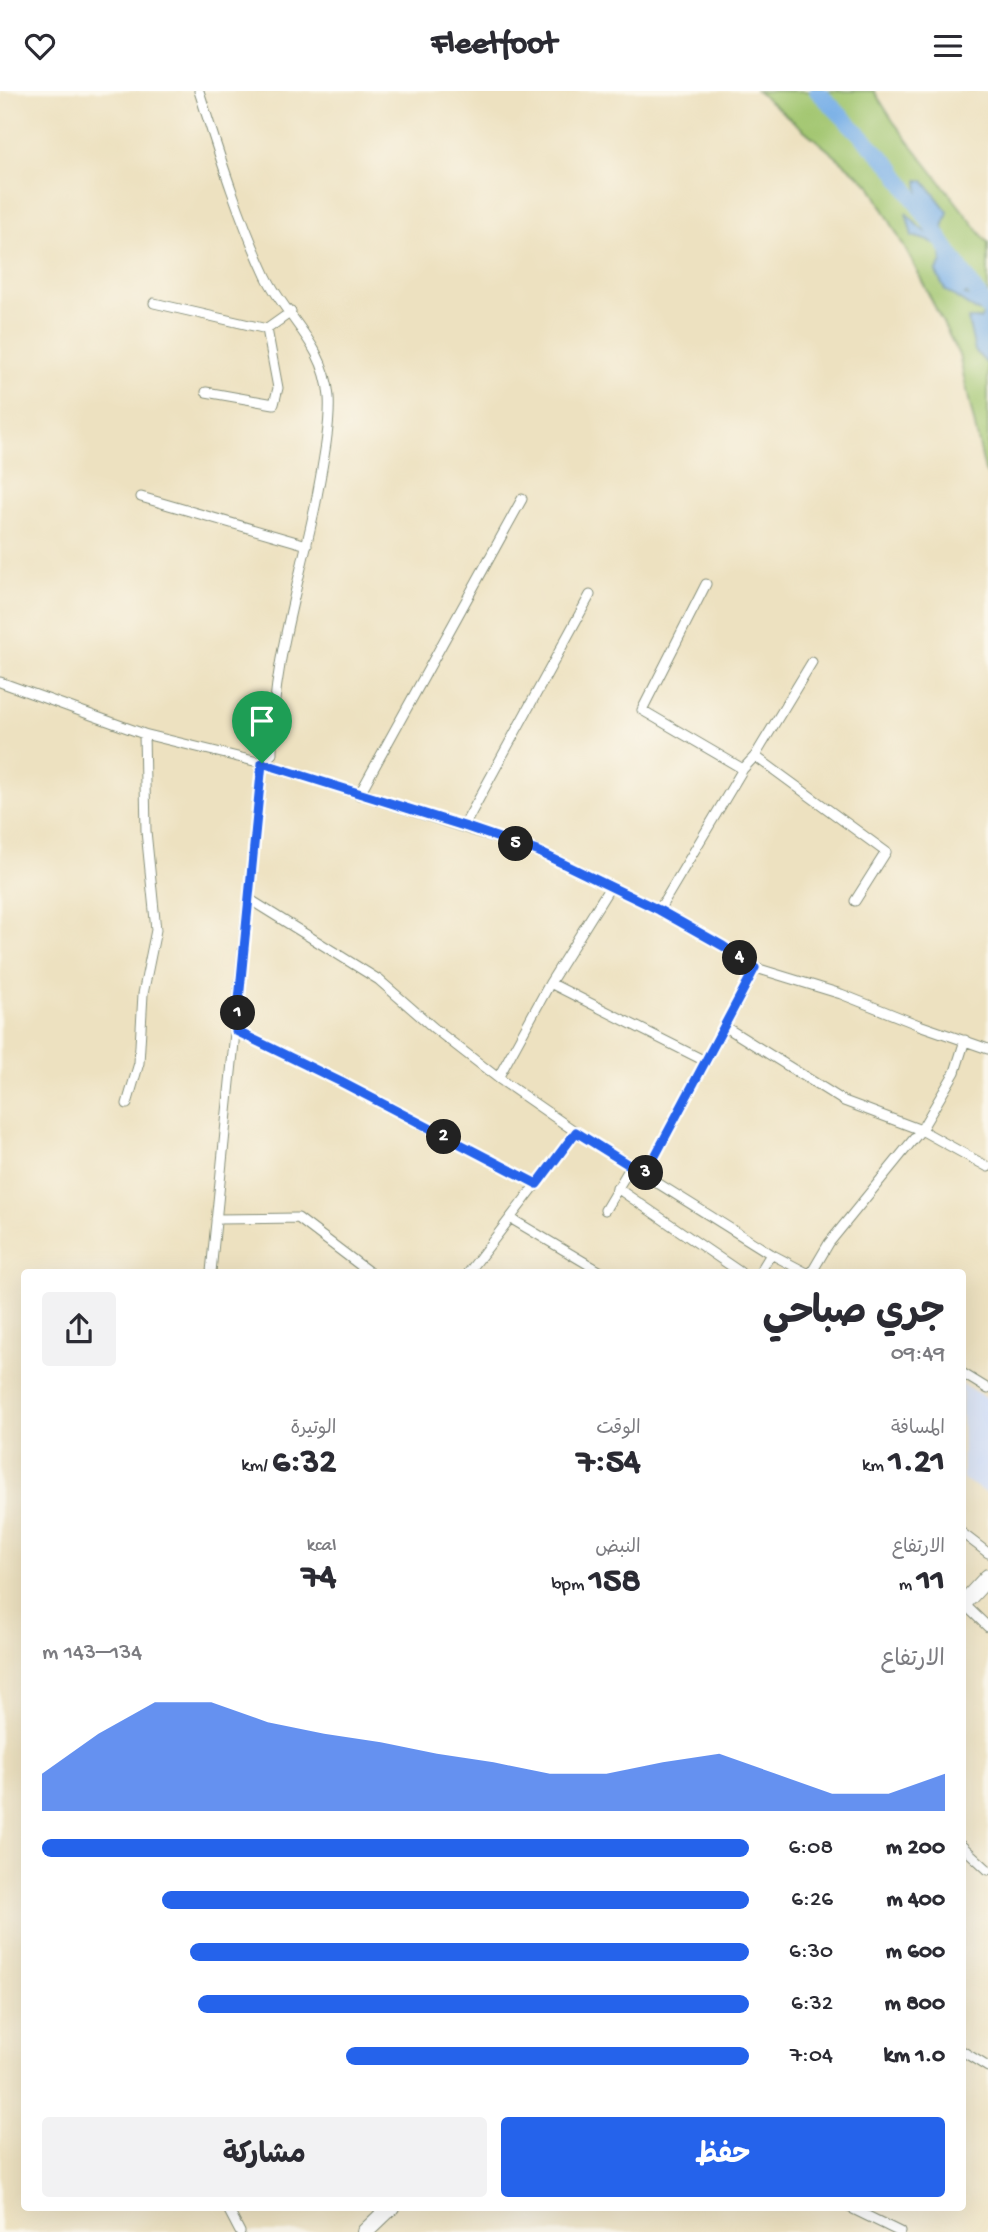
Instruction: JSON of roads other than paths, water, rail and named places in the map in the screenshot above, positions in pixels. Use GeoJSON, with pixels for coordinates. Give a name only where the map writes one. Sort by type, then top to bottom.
{"type":"FeatureCollection","features":[{"type":"Feature","properties":{"kind":"highway"},"geometry":{"type":"LineString","coordinates":[[966,1602],[988,1577]]}},
{"type":"Feature","properties":{"kind":"highway"},"geometry":{"type":"LineString","coordinates":[[365,2232],[387,2211]]}},
{"type":"Feature","properties":{"kind":"street"},"geometry":{"type":"LineString","coordinates":[[199,91],[239,215],[268,280],[310,339],[324,369],[329,398],[322,468],[280,667],[272,728],[272,754],[262,763],[211,1269]]}},
{"type":"Feature","properties":{"kind":"street"},"geometry":{"type":"LineString","coordinates":[[154,303],[267,329],[291,312]]}},
{"type":"Feature","properties":{"kind":"street"},"geometry":{"type":"LineString","coordinates":[[206,392],[274,404],[278,388],[267,329]]}},
{"type":"Feature","properties":{"kind":"street"},"geometry":{"type":"LineString","coordinates":[[141,497],[307,545]]}},
{"type":"Feature","properties":{"kind":"street"},"geometry":{"type":"LineString","coordinates":[[359,795],[522,499]]}},
{"type":"Feature","properties":{"kind":"street"},"geometry":{"type":"LineString","coordinates":[[706,584],[642,710],[743,769]]}},
{"type":"Feature","properties":{"kind":"street"},"geometry":{"type":"LineString","coordinates":[[464,826],[590,595]]}},
{"type":"Feature","properties":{"kind":"street"},"geometry":{"type":"LineString","coordinates":[[659,910],[743,769],[755,756],[812,663]]}},
{"type":"Feature","properties":{"kind":"street"},"geometry":{"type":"LineString","coordinates":[[0,682],[144,734],[262,763],[537,851],[659,910],[723,946],[755,968],[841,994],[988,1049]]}},
{"type":"Feature","properties":{"kind":"street"},"geometry":{"type":"LineString","coordinates":[[127,1104],[139,1063],[144,994],[156,930],[146,831],[144,734]]}},
{"type":"Feature","properties":{"kind":"street"},"geometry":{"type":"LineString","coordinates":[[755,756],[886,852],[855,901]]}},
{"type":"Feature","properties":{"kind":"street"},"geometry":{"type":"LineString","coordinates":[[498,1078],[550,983],[610,887]]}},
{"type":"Feature","properties":{"kind":"street"},"geometry":{"type":"LineString","coordinates":[[249,899],[379,980],[435,1029],[498,1078],[576,1132],[771,1254],[800,1269]]}},
{"type":"Feature","properties":{"kind":"street"},"geometry":{"type":"LineString","coordinates":[[645,1175],[755,968]]}},
{"type":"Feature","properties":{"kind":"street"},"geometry":{"type":"LineString","coordinates":[[550,983],[705,1061]]}},
{"type":"Feature","properties":{"kind":"street"},"geometry":{"type":"LineString","coordinates":[[724,1026],[844,1101],[921,1130],[988,1167]]}},
{"type":"Feature","properties":{"kind":"street"},"geometry":{"type":"LineString","coordinates":[[236,1031],[341,1082],[537,1184]]}},
{"type":"Feature","properties":{"kind":"street"},"geometry":{"type":"LineString","coordinates":[[814,1269],[829,1243],[921,1130],[955,1072],[965,1040]]}},
{"type":"Feature","properties":{"kind":"street"},"geometry":{"type":"LineString","coordinates":[[471,1269],[576,1132]]}},
{"type":"Feature","properties":{"kind":"street"},"geometry":{"type":"LineString","coordinates":[[605,1210],[631,1166]]}},
{"type":"Feature","properties":{"kind":"street"},"geometry":{"type":"LineString","coordinates":[[617,1188],[736,1269]]}},
{"type":"Feature","properties":{"kind":"street"},"geometry":{"type":"LineString","coordinates":[[216,1219],[299,1218],[365,1269]]}},
{"type":"Feature","properties":{"kind":"street"},"geometry":{"type":"LineString","coordinates":[[510,1218],[596,1269]]}},
{"type":"Feature","properties":{"kind":"street"},"geometry":{"type":"LineString","coordinates":[[762,1269],[771,1254]]}},
{"type":"Feature","properties":{"kind":"street"},"geometry":{"type":"LineString","coordinates":[[966,1375],[988,1389]]}},
{"type":"Feature","properties":{"kind":"street"},"geometry":{"type":"LineString","coordinates":[[966,1536],[988,1553]]}},
{"type":"Feature","properties":{"kind":"street"},"geometry":{"type":"LineString","coordinates":[[966,1608],[988,1627]]}},
{"type":"Feature","properties":{"kind":"street"},"geometry":{"type":"LineString","coordinates":[[966,1850],[988,1870]]}},
{"type":"Feature","properties":{"kind":"street"},"geometry":{"type":"LineString","coordinates":[[966,2053],[988,2067]]}},
{"type":"Feature","properties":{"kind":"street"},"geometry":{"type":"LineString","coordinates":[[229,2211],[240,2232]]}},
{"type":"Feature","properties":{"kind":"street"},"geometry":{"type":"LineString","coordinates":[[857,2211],[900,2232]]}},
{"type":"Feature","properties":{"kind":"water"},"geometry":{"type":"Polygon","coordinates":[[[918,180],[924,181],[948,212],[943,227],[952,263],[971,277],[975,287],[965,295],[973,297],[978,292],[988,305],[988,365],[975,351],[968,319],[980,319],[984,313],[945,290],[936,272],[942,262],[941,247],[912,236],[906,213],[929,234],[932,228],[928,217],[920,211],[918,180]]]}},
{"type":"Feature","properties":{"kind":"waterway"},"geometry":{"type":"LineString","coordinates":[[817,91],[892,167],[988,309]]}}]}
